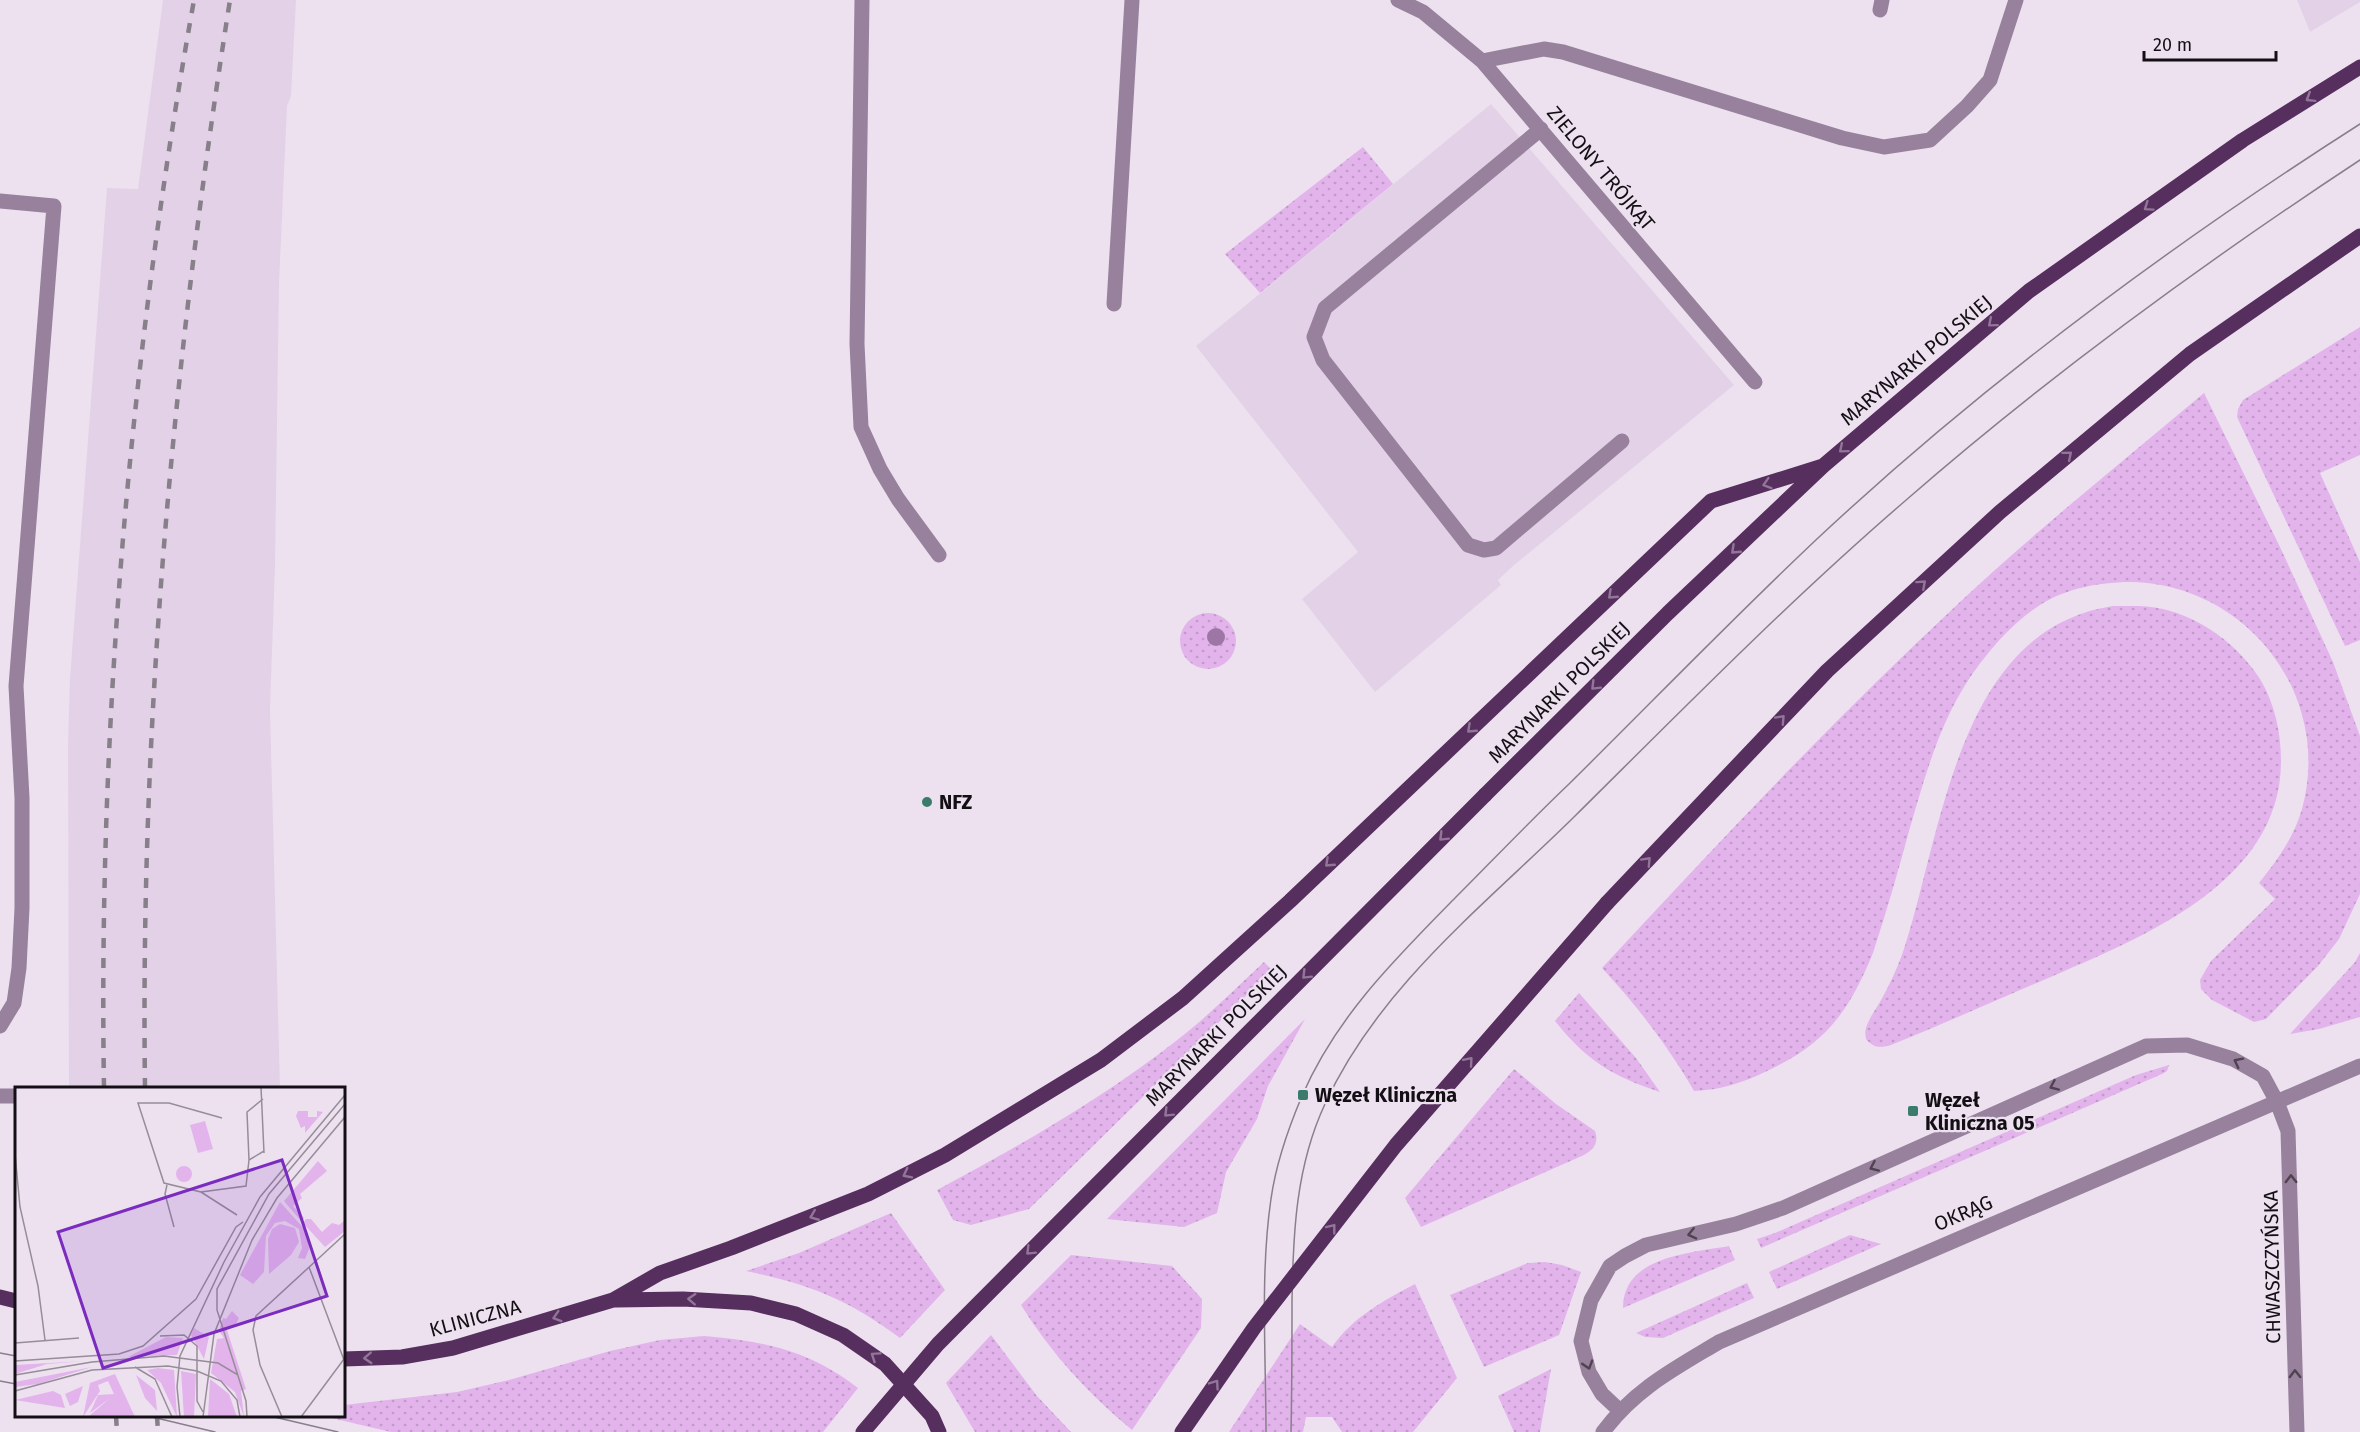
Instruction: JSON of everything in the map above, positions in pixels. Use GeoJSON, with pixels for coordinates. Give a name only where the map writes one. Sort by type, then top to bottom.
{"type":"FeatureCollection","features":[{"type":"Feature","properties":{"kind":"main road","name":"MARYNARKI POLSKIEJ"},"geometry":{"type":"LineString","coordinates":[[863,1432],[938,1344],[1668,613],[1823,466],[2029,291],[2243,140],[2360,67]]}},
{"type":"Feature","properties":{"kind":"main road"},"geometry":{"type":"LineString","coordinates":[[1182,1432],[1254,1328],[1396,1145],[1607,903],[1827,670],[2000,512],[2190,354],[2360,236]]}},
{"type":"Feature","properties":{"kind":"main road"},"geometry":{"type":"LineString","coordinates":[[613,1300],[660,1273],[731,1248],[868,1194],[945,1155],[1101,1060],[1183,998],[1711,501],[1823,466]]}},
{"type":"Feature","properties":{"kind":"main road"},"geometry":{"type":"LineString","coordinates":[[0,1297],[15,1301]]}},
{"type":"Feature","properties":{"kind":"main road"},"geometry":{"type":"LineString","coordinates":[[613,1300],[683,1299],[751,1303],[796,1314],[843,1335],[885,1364],[932,1416],[939,1432]]}},
{"type":"Feature","properties":{"kind":"main road","name":"KLINICZNA"},"geometry":{"type":"LineString","coordinates":[[345,1359],[402,1357],[453,1348],[613,1300]]}},
{"type":"Feature","properties":{"kind":"street"},"geometry":{"type":"LineString","coordinates":[[862,0],[857,344],[861,427],[880,469],[898,500],[939,555]]}},
{"type":"Feature","properties":{"kind":"street"},"geometry":{"type":"LineString","coordinates":[[1114,304],[1132,0]]}},
{"type":"Feature","properties":{"kind":"street","name":"ZIELONY TRÓJKĄT"},"geometry":{"type":"LineString","coordinates":[[1398,0],[1423,12],[1482,61],[1755,382]]}},
{"type":"Feature","properties":{"kind":"street"},"geometry":{"type":"LineString","coordinates":[[1482,61],[1544,49],[1563,52],[1842,138],[1893,147],[1930,140],[1967,106],[1990,80],[2016,0]]}},
{"type":"Feature","properties":{"kind":"street"},"geometry":{"type":"LineString","coordinates":[[1541,129],[1325,308],[1314,338],[1323,360],[1468,545],[1484,550],[1496,548],[1622,441]]}},
{"type":"Feature","properties":{"kind":"street"},"geometry":{"type":"LineString","coordinates":[[0,201],[54,206],[16,686],[22,772],[22,908],[19,968],[14,1003],[0,1026]]}},
{"type":"Feature","properties":{"kind":"street","name":"CHWASZCZYŃSKA"},"geometry":{"type":"LineString","coordinates":[[1619,1410],[1602,1394],[1589,1372],[1581,1341],[1591,1300],[1610,1266],[1625,1256],[1646,1245],[1736,1224],[1782,1208],[2146,1046],[2187,1045],[2233,1059],[2263,1076],[2277,1102],[2288,1131],[2297,1432]]}},
{"type":"Feature","properties":{"kind":"street","name":"OKRĄG"},"geometry":{"type":"LineString","coordinates":[[1603,1432],[1619,1410],[1658,1378],[1729,1338],[2360,1066]]}},
{"type":"Feature","properties":{"kind":"shaded area"},"geometry":{"type":"Polygon","coordinates":[[[163,0],[296,0],[291,96],[287,106],[279,284],[275,566],[270,710],[280,1087],[69,1087],[68,745],[70,678],[107,188],[138,189],[163,0]]]}},
{"type":"Feature","properties":{"kind":"shaded area"},"geometry":{"type":"Polygon","coordinates":[[[2297,0],[2360,0],[2360,2],[2310,32],[2297,0]]]}},
{"type":"Feature","properties":{"kind":"shaded area"},"geometry":{"type":"Polygon","coordinates":[[[1491,104],[1734,385],[1513,566],[1498,580],[1501,585],[1375,692],[1302,599],[1358,552],[1196,346],[1491,104]]]}},
{"type":"Feature","properties":{"kind":"shaded area"},"geometry":{"type":"Polygon","coordinates":[[[1363,147],[1393,184],[1260,293],[1225,254],[1363,147]]]}},
{"type":"Feature","properties":{"kind":"shaded area"},"geometry":{"type":"Polygon","coordinates":[[[2360,327],[2360,455],[2320,473],[2360,562],[2360,640],[2345,646],[2237,417],[2243,400],[2360,327]]]}},
{"type":"Feature","properties":{"kind":"shaded area"},"geometry":{"type":"Polygon","coordinates":[[[2204,393],[2280,547],[2333,662],[2360,736],[2360,894],[2339,939],[2318,966],[2266,1019],[2254,1022],[2212,1000],[2201,989],[2200,980],[2211,961],[2275,899],[2259,883],[2284,848],[2302,809],[2308,767],[2305,726],[2292,688],[2272,654],[2245,625],[2212,603],[2174,588],[2132,582],[2084,587],[2050,599],[2020,620],[1986,656],[1960,694],[1950,712],[1927,771],[1873,953],[1844,1010],[1819,1038],[1786,1061],[1739,1083],[1694,1091],[1652,1027],[1602,968],[1689,874],[1913,646],[2020,548],[2204,393]]]}},
{"type":"Feature","properties":{"kind":"shaded area"},"geometry":{"type":"Polygon","coordinates":[[[2113,606],[2157,608],[2192,619],[2230,644],[2260,679],[2270,698],[2276,719],[2281,761],[2275,804],[2258,841],[2231,873],[2199,901],[2122,945],[1910,1037],[1887,1046],[1871,1044],[1866,1039],[1866,1027],[1890,984],[1903,952],[1946,796],[1964,743],[1989,694],[2020,653],[2061,623],[2113,606]]]}},
{"type":"Feature","properties":{"kind":"shaded area"},"geometry":{"type":"Polygon","coordinates":[[[1208,613],[1223,618],[1231,626],[1236,641],[1231,656],[1223,664],[1208,669],[1193,664],[1185,656],[1180,641],[1185,626],[1193,618],[1208,613]]]}},
{"type":"Feature","properties":{"kind":"shaded area"},"geometry":{"type":"Polygon","coordinates":[[[2360,953],[2360,1017],[2319,1029],[2290,1034],[2355,962],[2360,953]]]}},
{"type":"Feature","properties":{"kind":"shaded area"},"geometry":{"type":"Polygon","coordinates":[[[1264,962],[1272,970],[1029,1209],[971,1225],[953,1220],[937,1190],[1029,1139],[1119,1083],[1187,1032],[1264,962]]]}},
{"type":"Feature","properties":{"kind":"shaded area"},"geometry":{"type":"Polygon","coordinates":[[[1579,993],[1636,1058],[1660,1092],[1628,1080],[1602,1066],[1578,1047],[1555,1021],[1579,993]]]}},
{"type":"Feature","properties":{"kind":"shaded area"},"geometry":{"type":"Polygon","coordinates":[[[1305,1019],[1268,1086],[1257,1119],[1226,1172],[1217,1213],[1184,1227],[1107,1219],[1305,1019]]]}},
{"type":"Feature","properties":{"kind":"shaded area"},"geometry":{"type":"Polygon","coordinates":[[[2169,1065],[2167,1071],[2162,1074],[1761,1248],[1757,1239],[2136,1075],[2169,1065]]]}},
{"type":"Feature","properties":{"kind":"shaded area"},"geometry":{"type":"Polygon","coordinates":[[[1514,1069],[1556,1104],[1595,1131],[1595,1145],[1584,1155],[1421,1227],[1405,1198],[1514,1069]]]}},
{"type":"Feature","properties":{"kind":"shaded area"},"geometry":{"type":"Polygon","coordinates":[[[891,1213],[945,1290],[900,1338],[863,1313],[828,1295],[790,1282],[746,1271],[799,1253],[891,1213]]]}},
{"type":"Feature","properties":{"kind":"shaded area"},"geometry":{"type":"Polygon","coordinates":[[[1850,1235],[1881,1244],[1777,1289],[1769,1272],[1850,1235]]]}},
{"type":"Feature","properties":{"kind":"shaded area"},"geometry":{"type":"Polygon","coordinates":[[[1729,1246],[1735,1260],[1623,1308],[1626,1291],[1634,1277],[1647,1267],[1679,1255],[1729,1246]]]}},
{"type":"Feature","properties":{"kind":"shaded area"},"geometry":{"type":"Polygon","coordinates":[[[1071,1255],[1172,1266],[1202,1299],[1201,1328],[1132,1430],[1071,1372],[1021,1305],[1071,1255]]]}},
{"type":"Feature","properties":{"kind":"shaded area"},"geometry":{"type":"Polygon","coordinates":[[[1545,1262],[1581,1272],[1559,1335],[1484,1367],[1450,1295],[1528,1263],[1545,1262]]]}},
{"type":"Feature","properties":{"kind":"shaded area"},"geometry":{"type":"Polygon","coordinates":[[[1747,1283],[1754,1298],[1663,1338],[1645,1337],[1636,1333],[1747,1283]]]}},
{"type":"Feature","properties":{"kind":"shaded area"},"geometry":{"type":"Polygon","coordinates":[[[1415,1284],[1457,1378],[1413,1432],[1342,1432],[1332,1417],[1306,1417],[1303,1432],[1229,1432],[1300,1324],[1332,1347],[1359,1318],[1380,1303],[1415,1284]]]}},
{"type":"Feature","properties":{"kind":"shaded area"},"geometry":{"type":"Polygon","coordinates":[[[991,1335],[1037,1396],[1071,1432],[975,1432],[946,1383],[991,1335]]]}},
{"type":"Feature","properties":{"kind":"shaded area"},"geometry":{"type":"Polygon","coordinates":[[[704,1336],[766,1345],[804,1356],[840,1375],[858,1388],[823,1432],[391,1432],[327,1417],[345,1417],[345,1405],[457,1392],[660,1340],[704,1336]]]}},
{"type":"Feature","properties":{"kind":"shaded area"},"geometry":{"type":"Polygon","coordinates":[[[1551,1369],[1540,1432],[1514,1432],[1498,1396],[1551,1369]]]}},
{"type":"Feature","properties":{"kind":"tram line"},"geometry":{"type":"LineString","coordinates":[[1266,1432],[1264,1315],[1266,1256],[1276,1172],[1292,1121],[1316,1067],[1332,1040],[1369,990],[1455,898],[1724,629],[1881,481],[2012,371],[2148,268],[2218,218],[2360,124]]}},
{"type":"Feature","properties":{"kind":"tram line"},"geometry":{"type":"LineString","coordinates":[[1291,1432],[1295,1225],[1308,1151],[1325,1104],[1348,1061],[1374,1022],[1404,984],[1471,914],[1576,815],[1738,655],[1905,501],[2014,410],[2127,323],[2242,240],[2360,160]]}},
{"type":"Feature","properties":{"kind":"tram line"},"geometry":{"type":"LineString","coordinates":[[0,1353],[15,1356]]}},
{"type":"Feature","properties":{"kind":"tram line"},"geometry":{"type":"LineString","coordinates":[[0,1381],[15,1384]]}},
{"type":"Feature","properties":{"kind":"tram line"},"geometry":{"type":"LineString","coordinates":[[152,1417],[215,1432]]}},
{"type":"Feature","properties":{"kind":"tram line"},"geometry":{"type":"LineString","coordinates":[[274,1417],[338,1432]]}},
{"type":"Feature","properties":{"kind":"railway"},"geometry":{"type":"LineString","coordinates":[[104,1087],[107,815],[113,679],[123,542],[152,269],[194,0]]}},
{"type":"Feature","properties":{"kind":"railway"},"geometry":{"type":"LineString","coordinates":[[145,1087],[148,815],[164,542],[192,271],[230,0]]}},
{"type":"Feature","properties":{"kind":"railway"},"geometry":{"type":"LineString","coordinates":[[116,1417],[117,1432]]}},
{"type":"Feature","properties":{"kind":"railway"},"geometry":{"type":"LineString","coordinates":[[157,1417],[158,1432]]}},
{"type":"Feature","properties":{"kind":"place","name":"NFZ"},"geometry":{"type":"Point","coordinates":[927,802]}},
{"type":"Feature","properties":{"kind":"place","name":"Węzeł Kliniczna"},"geometry":{"type":"Point","coordinates":[1303,1095]}},
{"type":"Feature","properties":{"kind":"place","name":"Węzeł Kliniczna 05"},"geometry":{"type":"Point","coordinates":[1913,1111]}}]}
